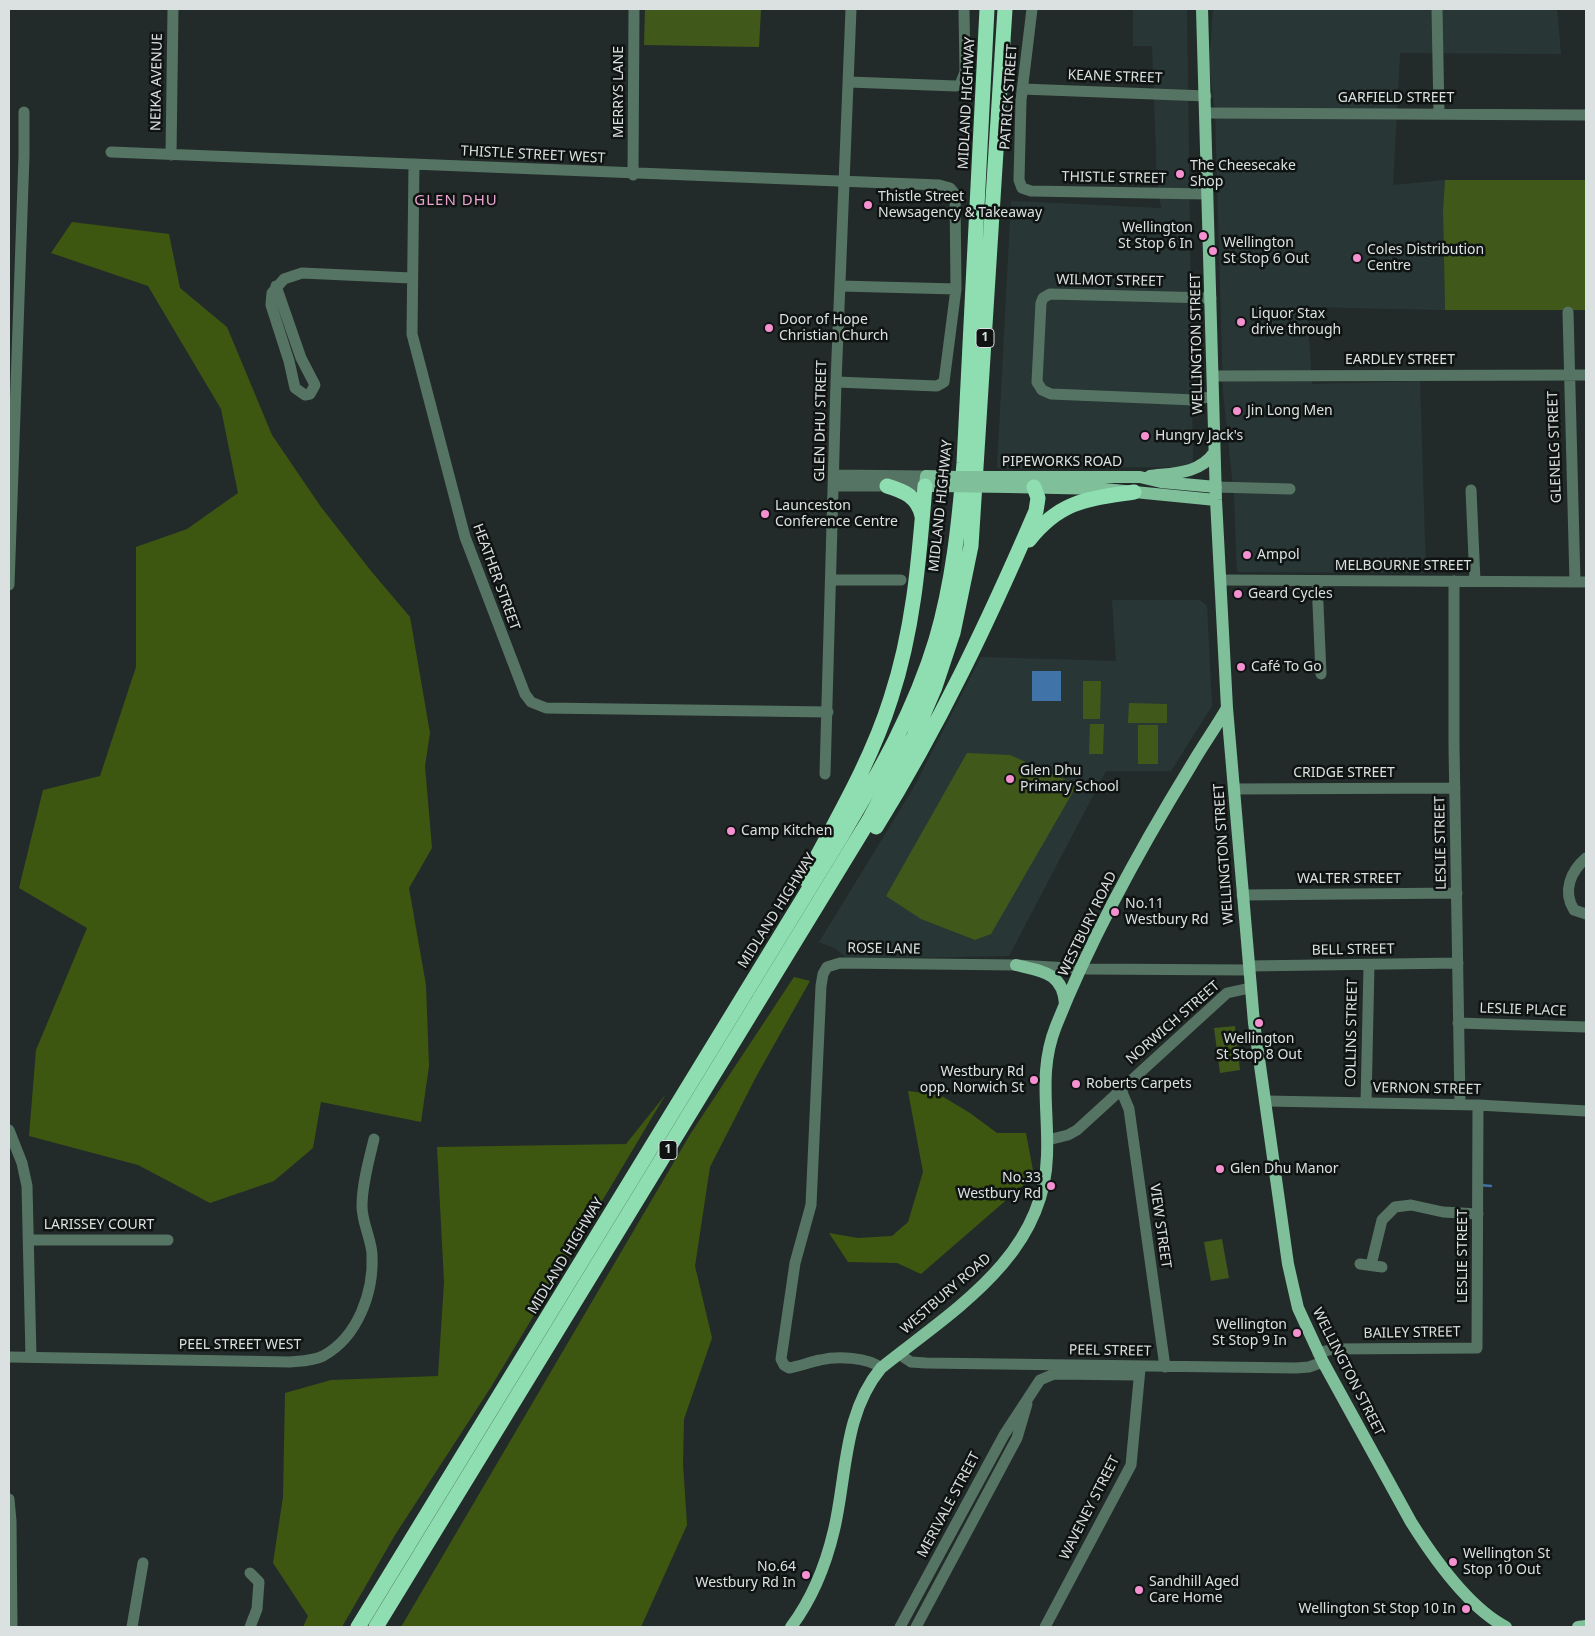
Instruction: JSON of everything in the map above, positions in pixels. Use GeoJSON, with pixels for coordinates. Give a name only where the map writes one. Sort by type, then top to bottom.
{"type":"FeatureCollection","features":[{"type":"Feature","properties":{"kind":"highway","name":"MIDLAND HIGHWAY"},"geometry":{"type":"LineString","coordinates":[[358,1627],[842,835],[889,753],[926,670],[942,614],[957,538],[964,463],[987,9]]}},
{"type":"Feature","properties":{"kind":"highway","name":"1"},"geometry":{"type":"LineString","coordinates":[[376,1627],[735,1041],[889,784],[924,714],[953,633],[965,579],[974,517],[1005,9]]}},
{"type":"Feature","properties":{"kind":"highway"},"geometry":{"type":"LineString","coordinates":[[743,996],[854,785],[888,707],[912,618],[923,520],[932,481]]}},
{"type":"Feature","properties":{"kind":"highway"},"geometry":{"type":"LineString","coordinates":[[1013,564],[1037,530],[1063,509],[1136,482]]}},
{"type":"Feature","properties":{"kind":"highway"},"geometry":{"type":"LineString","coordinates":[[888,486],[912,496],[918,505],[923,520]]}},
{"type":"Feature","properties":{"kind":"highway"},"geometry":{"type":"LineString","coordinates":[[735,1041],[798,950],[914,766],[964,670],[1038,506],[1038,498],[1034,487]]}},
{"type":"Feature","properties":{"kind":"main road","name":"WELLINGTON STREET"},"geometry":{"type":"LineString","coordinates":[[1202,9],[1206,96],[1214,453],[1227,708],[1250,988],[1288,1264],[1298,1308],[1320,1357],[1421,1537],[1448,1572],[1480,1608],[1506,1627]]}},
{"type":"Feature","properties":{"kind":"main road"},"geometry":{"type":"LineString","coordinates":[[1136,482],[1196,469],[1206,464],[1214,453]]}},
{"type":"Feature","properties":{"kind":"main road","name":"PIPEWORKS ROAD"},"geometry":{"type":"LineString","coordinates":[[932,481],[956,477],[970,480],[1009,482],[1034,487],[1136,482],[1216,500]]}},
{"type":"Feature","properties":{"kind":"main road","name":"PIPEWORKS ROAD"},"geometry":{"type":"LineString","coordinates":[[932,481],[1161,482],[1216,487]]}},
{"type":"Feature","properties":{"kind":"main road","name":"WESTBURY ROAD"},"geometry":{"type":"LineString","coordinates":[[791,1627],[810,1595],[830,1546],[851,1430],[858,1404],[868,1386],[882,1368],[985,1282],[1023,1240],[1036,1215],[1044,1190],[1048,1140],[1045,1070],[1048,1051],[1065,1004],[1153,830],[1227,708]]}},
{"type":"Feature","properties":{"kind":"main road"},"geometry":{"type":"LineString","coordinates":[[1016,965],[1043,972],[1054,978],[1063,989],[1065,1004]]}},
{"type":"Feature","properties":{"kind":"main road"},"geometry":{"type":"LineString","coordinates":[[1578,1627],[1586,1626]]}},
{"type":"Feature","properties":{"kind":"street","name":"NEIKA AVENUE"},"geometry":{"type":"LineString","coordinates":[[171,155],[173,9]]}},
{"type":"Feature","properties":{"kind":"street","name":"MERRYS LANE"},"geometry":{"type":"LineString","coordinates":[[633,175],[634,9]]}},
{"type":"Feature","properties":{"kind":"street","name":"GLEN DHU STREET"},"geometry":{"type":"LineString","coordinates":[[825,774],[832,580],[836,382],[849,82],[850,9]]}},
{"type":"Feature","properties":{"kind":"street"},"geometry":{"type":"LineString","coordinates":[[849,82],[960,85],[965,72],[964,9]]}},
{"type":"Feature","properties":{"kind":"street","name":"PATRICK STREET"},"geometry":{"type":"LineString","coordinates":[[1022,188],[1019,178],[1022,89],[1032,9]]}},
{"type":"Feature","properties":{"kind":"street"},"geometry":{"type":"LineString","coordinates":[[1437,9],[1439,114]]}},
{"type":"Feature","properties":{"kind":"street","name":"KEANE STREET"},"geometry":{"type":"LineString","coordinates":[[1022,89],[1206,96]]}},
{"type":"Feature","properties":{"kind":"street"},"geometry":{"type":"LineString","coordinates":[[9,585],[24,112]]}},
{"type":"Feature","properties":{"kind":"street","name":"GARFIELD STREET"},"geometry":{"type":"LineString","coordinates":[[1206,113],[1586,114]]}},
{"type":"Feature","properties":{"kind":"street","name":"THISTLE STREET WEST"},"geometry":{"type":"LineString","coordinates":[[111,152],[633,175],[940,185],[952,189],[955,194],[956,289]]}},
{"type":"Feature","properties":{"kind":"street","name":"HEATHER STREET"},"geometry":{"type":"LineString","coordinates":[[414,164],[411,278],[412,334],[459,518],[525,694],[531,702],[546,708],[828,712]]}},
{"type":"Feature","properties":{"kind":"street","name":"THISTLE STREET"},"geometry":{"type":"LineString","coordinates":[[1022,188],[1031,191],[1207,194]]}},
{"type":"Feature","properties":{"kind":"street"},"geometry":{"type":"LineString","coordinates":[[276,286],[301,358],[315,385],[310,394],[299,393],[295,388],[289,361],[271,305],[272,293],[276,286],[284,279],[302,273],[411,278]]}},
{"type":"Feature","properties":{"kind":"street"},"geometry":{"type":"LineString","coordinates":[[836,382],[942,385],[946,377],[956,289],[840,286]]}},
{"type":"Feature","properties":{"kind":"street","name":"WILMOT STREET"},"geometry":{"type":"LineString","coordinates":[[1211,298],[1050,294],[1043,298],[1041,303],[1037,382],[1042,390],[1052,394],[1194,400],[1213,396]]}},
{"type":"Feature","properties":{"kind":"street","name":"GLENELG STREET"},"geometry":{"type":"LineString","coordinates":[[1568,312],[1568,375],[1581,582]]}},
{"type":"Feature","properties":{"kind":"street","name":"EARDLEY STREET"},"geometry":{"type":"LineString","coordinates":[[1213,376],[1586,375]]}},
{"type":"Feature","properties":{"kind":"street","name":"PIPEWORKS ROAD"},"geometry":{"type":"LineString","coordinates":[[834,480],[932,481]]}},
{"type":"Feature","properties":{"kind":"street","name":"PIPEWORKS ROAD"},"geometry":{"type":"LineString","coordinates":[[834,480],[888,486],[932,481]]}},
{"type":"Feature","properties":{"kind":"street","name":"PIPEWORKS ROAD"},"geometry":{"type":"LineString","coordinates":[[1216,487],[1290,489]]}},
{"type":"Feature","properties":{"kind":"street"},"geometry":{"type":"LineString","coordinates":[[1470,490],[1475,581]]}},
{"type":"Feature","properties":{"kind":"street"},"geometry":{"type":"LineString","coordinates":[[832,580],[901,580]]}},
{"type":"Feature","properties":{"kind":"street","name":"MELBOURNE STREET"},"geometry":{"type":"LineString","coordinates":[[1220,580],[1581,582]]}},
{"type":"Feature","properties":{"kind":"street"},"geometry":{"type":"LineString","coordinates":[[1317,581],[1321,674]]}},
{"type":"Feature","properties":{"kind":"street","name":"LESLIE STREET"},"geometry":{"type":"LineString","coordinates":[[1454,581],[1460,1104]]}},
{"type":"Feature","properties":{"kind":"street","name":"CRIDGE STREET"},"geometry":{"type":"LineString","coordinates":[[1234,789],[1455,788]]}},
{"type":"Feature","properties":{"kind":"street"},"geometry":{"type":"LineString","coordinates":[[1586,858],[1574,869],[1569,879],[1570,905],[1574,910],[1586,914]]}},
{"type":"Feature","properties":{"kind":"street","name":"WALTER STREET"},"geometry":{"type":"LineString","coordinates":[[1242,895],[1457,893]]}},
{"type":"Feature","properties":{"kind":"street","name":"ROSE LANE"},"geometry":{"type":"LineString","coordinates":[[882,1368],[871,1362],[822,1359],[790,1368],[781,1359],[795,1263],[812,1205],[821,986],[824,970],[830,965],[840,963],[1016,965],[1082,969],[1248,968]]}},
{"type":"Feature","properties":{"kind":"street","name":"BELL STREET"},"geometry":{"type":"LineString","coordinates":[[1248,968],[1458,963]]}},
{"type":"Feature","properties":{"kind":"street","name":"COLLINS STREET"},"geometry":{"type":"LineString","coordinates":[[1366,1103],[1369,965]]}},
{"type":"Feature","properties":{"kind":"street","name":"NORWICH STREET"},"geometry":{"type":"LineString","coordinates":[[1048,1140],[1071,1134],[1228,993],[1250,988]]}},
{"type":"Feature","properties":{"kind":"street","name":"LESLIE PLACE"},"geometry":{"type":"LineString","coordinates":[[1458,1023],[1586,1027]]}},
{"type":"Feature","properties":{"kind":"street","name":"VIEW STREET"},"geometry":{"type":"LineString","coordinates":[[1121,1090],[1129,1109],[1165,1367]]}},
{"type":"Feature","properties":{"kind":"street","name":"VERNON STREET"},"geometry":{"type":"LineString","coordinates":[[1266,1101],[1478,1104],[1586,1111]]}},
{"type":"Feature","properties":{"kind":"street","name":"LESLIE STREET"},"geometry":{"type":"LineString","coordinates":[[1477,1348],[1478,1104]]}},
{"type":"Feature","properties":{"kind":"street"},"geometry":{"type":"LineString","coordinates":[[9,1130],[22,1163],[27,1186],[30,1240],[31,1357]]}},
{"type":"Feature","properties":{"kind":"street","name":"PEEL STREET WEST"},"geometry":{"type":"LineString","coordinates":[[9,1357],[290,1362],[322,1356],[333,1350],[354,1326],[364,1306],[370,1283],[372,1253],[362,1218],[362,1205],[374,1138]]}},
{"type":"Feature","properties":{"kind":"street"},"geometry":{"type":"LineString","coordinates":[[1371,1266],[1380,1226],[1385,1215],[1395,1207],[1411,1205],[1443,1212],[1478,1214]]}},
{"type":"Feature","properties":{"kind":"street","name":"LARISSEY COURT"},"geometry":{"type":"LineString","coordinates":[[30,1240],[168,1240]]}},
{"type":"Feature","properties":{"kind":"street","name":"BAILEY STREET"},"geometry":{"type":"LineString","coordinates":[[1320,1357],[1333,1349],[1477,1348]]}},
{"type":"Feature","properties":{"kind":"street","name":"PEEL STREET"},"geometry":{"type":"LineString","coordinates":[[900,1354],[910,1362],[1139,1371],[1165,1367],[1309,1367],[1320,1357]]}},
{"type":"Feature","properties":{"kind":"street","name":"MERIVALE STREET"},"geometry":{"type":"LineString","coordinates":[[900,1627],[1004,1435],[1040,1380],[1049,1374],[1139,1371]]}},
{"type":"Feature","properties":{"kind":"street","name":"WAVENEY STREET"},"geometry":{"type":"LineString","coordinates":[[1045,1627],[1131,1465],[1139,1371]]}},
{"type":"Feature","properties":{"kind":"street","name":"MERIVALE STREET"},"geometry":{"type":"LineString","coordinates":[[916,1627],[1017,1438],[1028,1400]]}},
{"type":"Feature","properties":{"kind":"street"},"geometry":{"type":"LineString","coordinates":[[9,1499],[12,1627]]}},
{"type":"Feature","properties":{"kind":"street"},"geometry":{"type":"LineString","coordinates":[[132,1627],[143,1564]]}},
{"type":"Feature","properties":{"kind":"street"},"geometry":{"type":"LineString","coordinates":[[250,1573],[262,1579],[257,1609],[250,1627]]}},
{"type":"Feature","properties":{"kind":"shaded area"},"geometry":{"type":"Polygon","coordinates":[[[1133,9],[1187,9],[1193,467],[997,468],[1011,201],[1161,208],[1157,180],[1152,46],[1133,46],[1133,9]]]}},
{"type":"Feature","properties":{"kind":"shaded area"},"geometry":{"type":"Polygon","coordinates":[[[1213,9],[1557,9],[1561,54],[1400,53],[1393,185],[1445,180],[1443,210],[1445,310],[1307,307],[1312,384],[1420,381],[1426,573],[1237,572],[1234,496],[1223,392],[1215,112],[1209,65],[1213,9]]]}},
{"type":"Feature","properties":{"kind":"shaded area","name":"Glen Dhu Primary School"},"geometry":{"type":"Polygon","coordinates":[[[1112,600],[1200,600],[1207,606],[1212,706],[1171,771],[1106,771],[1009,956],[848,959],[836,949],[819,942],[914,787],[981,657],[1116,661],[1112,600]]]}},
{"type":"Feature","properties":{"kind":"green space"},"geometry":{"type":"Polygon","coordinates":[[[645,9],[761,9],[759,47],[644,45],[645,9]]]}},
{"type":"Feature","properties":{"kind":"green space"},"geometry":{"type":"Polygon","coordinates":[[[1445,180],[1586,180],[1586,310],[1445,310],[1443,210],[1445,180]]]}},
{"type":"Feature","properties":{"kind":"green space"},"geometry":{"type":"Polygon","coordinates":[[[72,222],[169,234],[180,288],[227,327],[272,435],[321,507],[410,617],[430,733],[425,766],[432,848],[409,888],[426,985],[429,1066],[421,1122],[321,1102],[313,1148],[274,1181],[210,1203],[138,1165],[29,1136],[36,1050],[87,928],[19,888],[43,790],[100,776],[136,667],[136,547],[187,529],[238,493],[221,409],[148,286],[51,253],[72,222]]]}},
{"type":"Feature","properties":{"kind":"green space"},"geometry":{"type":"Polygon","coordinates":[[[1083,681],[1101,681],[1100,719],[1083,719],[1083,681]]]}},
{"type":"Feature","properties":{"kind":"green space"},"geometry":{"type":"Polygon","coordinates":[[[1129,703],[1167,704],[1167,723],[1128,723],[1129,703]]]}},
{"type":"Feature","properties":{"kind":"green space"},"geometry":{"type":"Polygon","coordinates":[[[1090,724],[1104,724],[1103,754],[1089,754],[1090,724]]]}},
{"type":"Feature","properties":{"kind":"green space"},"geometry":{"type":"Polygon","coordinates":[[[1138,725],[1158,725],[1158,764],[1138,764],[1138,725]]]}},
{"type":"Feature","properties":{"kind":"green space"},"geometry":{"type":"Polygon","coordinates":[[[967,753],[1010,755],[1077,785],[991,934],[975,940],[921,919],[886,896],[967,753]]]}},
{"type":"Feature","properties":{"kind":"green space"},"geometry":{"type":"Polygon","coordinates":[[[794,977],[810,981],[757,1075],[710,1167],[695,1266],[712,1338],[684,1419],[683,1464],[687,1525],[641,1627],[401,1627],[691,1133],[794,977]]]}},
{"type":"Feature","properties":{"kind":"green space"},"geometry":{"type":"Polygon","coordinates":[[[1235,1026],[1240,1070],[1220,1073],[1214,1028],[1235,1026]]]}},
{"type":"Feature","properties":{"kind":"green space"},"geometry":{"type":"Polygon","coordinates":[[[908,1091],[940,1095],[970,1113],[997,1133],[1026,1133],[1034,1176],[921,1274],[897,1263],[848,1262],[829,1233],[858,1238],[892,1236],[908,1222],[923,1172],[908,1091]]]}},
{"type":"Feature","properties":{"kind":"green space"},"geometry":{"type":"Polygon","coordinates":[[[666,1094],[491,1387],[395,1535],[342,1627],[303,1627],[308,1616],[273,1563],[283,1497],[285,1393],[331,1380],[438,1376],[444,1282],[437,1147],[626,1144],[666,1094]]]}},
{"type":"Feature","properties":{"kind":"green space"},"geometry":{"type":"Polygon","coordinates":[[[1222,1239],[1229,1278],[1211,1281],[1204,1242],[1222,1239]]]}},
{"type":"Feature","properties":{"kind":"water"},"geometry":{"type":"Polygon","coordinates":[[[1032,671],[1061,671],[1061,701],[1032,701],[1032,671]]]}},
{"type":"Feature","properties":{"kind":"waterway"},"geometry":{"type":"LineString","coordinates":[[1480,1185],[1491,1186]]}},
{"type":"Feature","properties":{"kind":"place","name":"The Cheesecake Shop"},"geometry":{"type":"Point","coordinates":[1180,174]}},
{"type":"Feature","properties":{"kind":"place","name":"Thistle Street Newsagency & Takeaway"},"geometry":{"type":"Point","coordinates":[868,205]}},
{"type":"Feature","properties":{"kind":"place","name":"Wellington St Stop 6 In"},"geometry":{"type":"Point","coordinates":[1203,236]}},
{"type":"Feature","properties":{"kind":"place","name":"Wellington St Stop 6 Out"},"geometry":{"type":"Point","coordinates":[1213,251]}},
{"type":"Feature","properties":{"kind":"place","name":"Coles Distribution Centre"},"geometry":{"type":"Point","coordinates":[1357,258]}},
{"type":"Feature","properties":{"kind":"place","name":"Liquor Stax drive through"},"geometry":{"type":"Point","coordinates":[1241,322]}},
{"type":"Feature","properties":{"kind":"place","name":"Door of Hope Christian Church"},"geometry":{"type":"Point","coordinates":[769,328]}},
{"type":"Feature","properties":{"kind":"place","name":"Jin Long Men"},"geometry":{"type":"Point","coordinates":[1237,411]}},
{"type":"Feature","properties":{"kind":"place","name":"Hungry Jack's"},"geometry":{"type":"Point","coordinates":[1145,436]}},
{"type":"Feature","properties":{"kind":"place","name":"Launceston Conference Centre"},"geometry":{"type":"Point","coordinates":[765,514]}},
{"type":"Feature","properties":{"kind":"place","name":"Ampol"},"geometry":{"type":"Point","coordinates":[1247,555]}},
{"type":"Feature","properties":{"kind":"place","name":"Geard Cycles"},"geometry":{"type":"Point","coordinates":[1238,594]}},
{"type":"Feature","properties":{"kind":"place","name":"Café To Go"},"geometry":{"type":"Point","coordinates":[1241,667]}},
{"type":"Feature","properties":{"kind":"place","name":"Glen Dhu Primary School"},"geometry":{"type":"Point","coordinates":[1010,779]}},
{"type":"Feature","properties":{"kind":"place","name":"Camp Kitchen"},"geometry":{"type":"Point","coordinates":[731,831]}},
{"type":"Feature","properties":{"kind":"place","name":"No.11 Westbury Rd"},"geometry":{"type":"Point","coordinates":[1115,912]}},
{"type":"Feature","properties":{"kind":"place","name":"Wellington St Stop 8 Out"},"geometry":{"type":"Point","coordinates":[1259,1023]}},
{"type":"Feature","properties":{"kind":"place","name":"Westbury Rd opp. Norwich St"},"geometry":{"type":"Point","coordinates":[1034,1080]}},
{"type":"Feature","properties":{"kind":"place","name":"Roberts Carpets"},"geometry":{"type":"Point","coordinates":[1076,1084]}},
{"type":"Feature","properties":{"kind":"place","name":"Glen Dhu Manor"},"geometry":{"type":"Point","coordinates":[1220,1169]}},
{"type":"Feature","properties":{"kind":"place","name":"No.33 Westbury Rd"},"geometry":{"type":"Point","coordinates":[1051,1186]}},
{"type":"Feature","properties":{"kind":"place","name":"Wellington St Stop 9 In"},"geometry":{"type":"Point","coordinates":[1297,1333]}},
{"type":"Feature","properties":{"kind":"place","name":"Wellington St Stop 10 Out"},"geometry":{"type":"Point","coordinates":[1453,1562]}},
{"type":"Feature","properties":{"kind":"place","name":"No.64 Westbury Rd In"},"geometry":{"type":"Point","coordinates":[806,1575]}},
{"type":"Feature","properties":{"kind":"place","name":"Sandhill Aged Care Home"},"geometry":{"type":"Point","coordinates":[1139,1590]}},
{"type":"Feature","properties":{"kind":"place","name":"Wellington St Stop 10 In"},"geometry":{"type":"Point","coordinates":[1466,1609]}},
{"type":"Feature","properties":{"kind":"district","name":"GLEN DHU"},"geometry":{"type":"Point","coordinates":[456,201]}}]}
